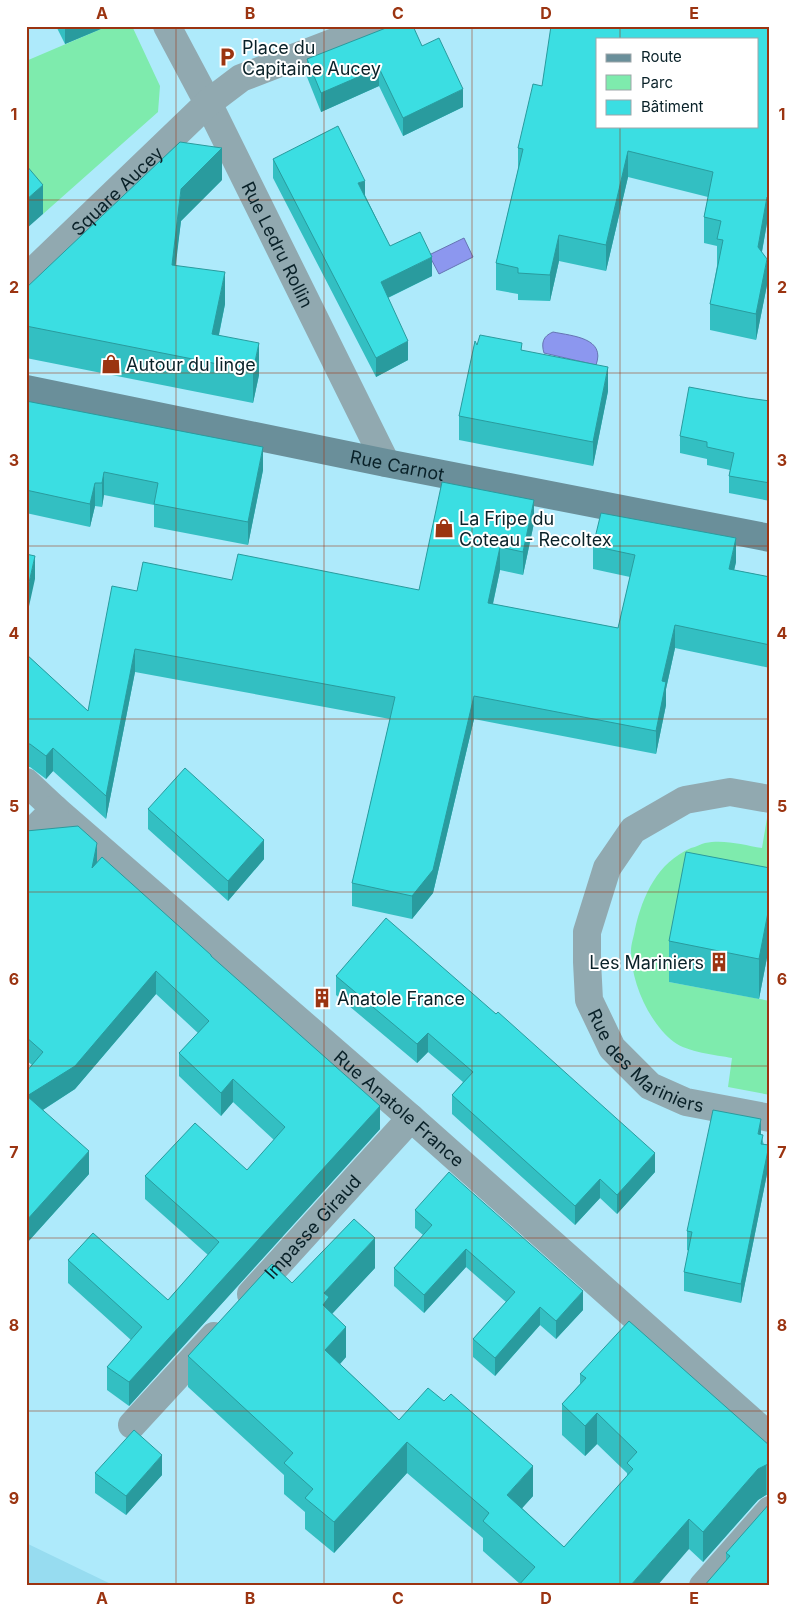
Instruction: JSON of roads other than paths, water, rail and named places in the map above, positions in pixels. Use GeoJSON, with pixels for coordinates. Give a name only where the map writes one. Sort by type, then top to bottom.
{"type":"FeatureCollection","features":[{"type":"Feature","properties":{"kind":"main road","name":"Rue Carnot"},"geometry":{"type":"LineString","coordinates":[[26,389],[386,463],[770,538]]}},
{"type":"Feature","properties":{"kind":"street","name":"Rue Ledru Rollin"},"geometry":{"type":"LineString","coordinates":[[167,26],[208,103],[386,463]]}},
{"type":"Feature","properties":{"kind":"street","name":"Square Aucey"},"geometry":{"type":"LineString","coordinates":[[26,278],[208,103],[241,78],[376,26]]}},
{"type":"Feature","properties":{"kind":"street","name":"Rue Anatole France"},"geometry":{"type":"LineString","coordinates":[[26,782],[411,1118],[770,1437]]}},
{"type":"Feature","properties":{"kind":"street","name":"Rue des Mariniers"},"geometry":{"type":"LineString","coordinates":[[770,799],[730,792],[685,800],[633,830],[607,868],[587,932],[589,1000],[612,1048],[650,1086],[686,1102],[770,1118]]}},
{"type":"Feature","properties":{"kind":"street"},"geometry":{"type":"LineString","coordinates":[[26,838],[55,809]]}},
{"type":"Feature","properties":{"kind":"street","name":"Impasse Giraud"},"geometry":{"type":"LineString","coordinates":[[132,1425],[411,1118]]}},
{"type":"Feature","properties":{"kind":"street"},"geometry":{"type":"LineString","coordinates":[[704,1586],[770,1510]]}},
{"type":"Feature","properties":{"kind":"water"},"geometry":{"type":"Polygon","coordinates":[[[464,238],[473,257],[439,274],[429,255],[464,238]]]}},
{"type":"Feature","properties":{"kind":"water"},"geometry":{"type":"Polygon","coordinates":[[[553,332],[578,337],[592,344],[598,356],[596,365],[544,353],[544,340],[553,332]]]}},
{"type":"Feature","properties":{"kind":"place","name":"Place du Capitaine Aucey"},"geometry":{"type":"Point","coordinates":[227,57]}},
{"type":"Feature","properties":{"kind":"place","name":"Autour du linge"},"geometry":{"type":"Point","coordinates":[111,364]}},
{"type":"Feature","properties":{"kind":"place","name":"La Fripe du Coteau - Recoltex"},"geometry":{"type":"Point","coordinates":[444,528]}},
{"type":"Feature","properties":{"kind":"place","name":"Les Mariniers"},"geometry":{"type":"Point","coordinates":[719,962]}},
{"type":"Feature","properties":{"kind":"place","name":"Anatole France"},"geometry":{"type":"Point","coordinates":[322,998]}}]}
